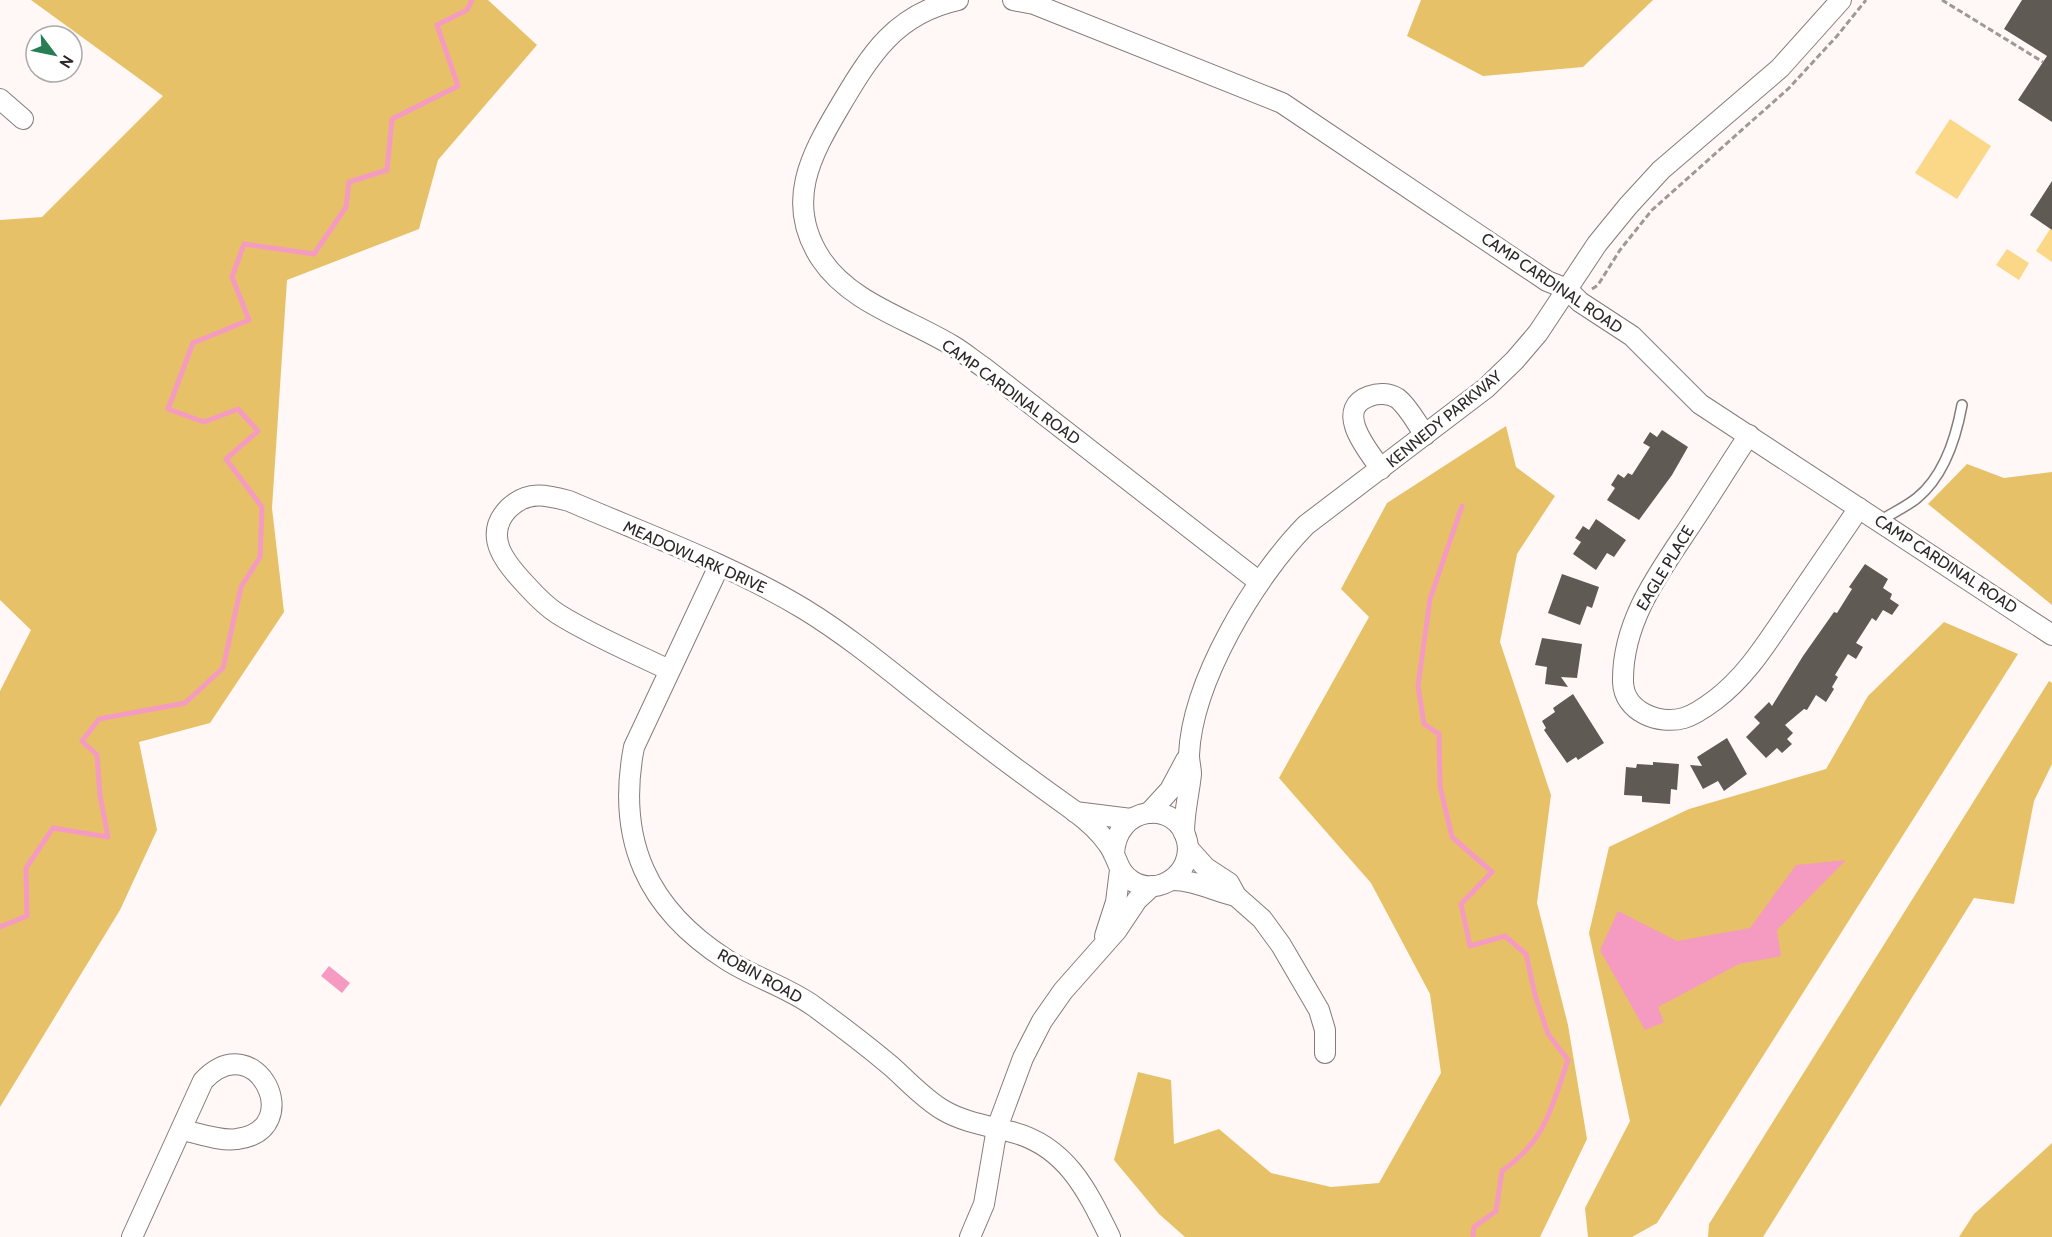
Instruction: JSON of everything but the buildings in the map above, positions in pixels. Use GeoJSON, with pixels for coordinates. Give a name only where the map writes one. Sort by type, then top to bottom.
{"type":"FeatureCollection","features":[{"type":"Feature","properties":{"kind":"street","name":"CAMP CARDINAL ROAD"},"geometry":{"type":"LineString","coordinates":[[958,0],[914,17],[888,36],[870,56],[813,152],[805,181],[803,211],[810,237],[820,258],[854,293],[953,346],[983,367],[1258,581]]}},
{"type":"Feature","properties":{"kind":"street","name":"CAMP CARDINAL ROAD"},"geometry":{"type":"LineString","coordinates":[[1013,0],[1045,8],[1282,102],[1632,336],[1700,404],[2052,635]]}},
{"type":"Feature","properties":{"kind":"street","name":"KENNEDY PARKWAY"},"geometry":{"type":"LineString","coordinates":[[1140,816],[1170,790],[1189,755],[1206,686],[1223,646],[1258,581],[1306,525],[1382,470],[1486,388],[1515,360],[1574,296],[1597,244],[1661,170],[1780,68],[1841,0]]}},
{"type":"Feature","properties":{"kind":"street"},"geometry":{"type":"LineString","coordinates":[[0,99],[23,119]]}},
{"type":"Feature","properties":{"kind":"street"},"geometry":{"type":"LineString","coordinates":[[1382,470],[1354,428],[1354,414],[1359,404],[1367,397],[1387,394],[1397,398],[1425,435]]}},
{"type":"Feature","properties":{"kind":"street","name":"EAGLE PLACE"},"geometry":{"type":"LineString","coordinates":[[1749,435],[1650,587],[1635,620],[1624,656],[1623,685],[1630,703],[1643,714],[1665,721],[1686,718],[1715,700],[1738,679],[1760,654],[1859,508]]}},
{"type":"Feature","properties":{"kind":"street","name":"MEADOWLARK DRIVE"},"geometry":{"type":"LineString","coordinates":[[669,670],[555,613],[505,562],[497,544],[499,525],[508,509],[525,496],[544,495],[569,501],[763,586],[842,634],[1023,777],[1075,812],[1099,833],[1117,863]]}},
{"type":"Feature","properties":{"kind":"street","name":"ROBIN ROAD"},"geometry":{"type":"LineString","coordinates":[[719,566],[634,747],[628,780],[628,816],[634,844],[646,877],[663,905],[690,933],[728,961],[811,1004],[853,1034],[928,1101],[953,1116],[1027,1136],[1045,1145],[1072,1168],[1085,1186],[1110,1237]]}},
{"type":"Feature","properties":{"kind":"street","name":"KENNEDY PARKWAY"},"geometry":{"type":"LineString","coordinates":[[1186,841],[1185,799],[1191,773],[1189,755]]}},
{"type":"Feature","properties":{"kind":"street","name":"MEADOWLARK DRIVE"},"geometry":{"type":"LineString","coordinates":[[1075,812],[1140,816]]}},
{"type":"Feature","properties":{"kind":"street"},"geometry":{"type":"LineString","coordinates":[[1104,942],[1116,902],[1118,832],[1140,816],[1162,814],[1174,820],[1206,868],[1229,883],[1236,896],[1262,919],[1281,945],[1318,1010],[1326,1030],[1325,1053]]}},
{"type":"Feature","properties":{"kind":"street"},"geometry":{"type":"LineString","coordinates":[[1171,880],[1184,867],[1186,841]]}},
{"type":"Feature","properties":{"kind":"street"},"geometry":{"type":"LineString","coordinates":[[1117,863],[1134,883],[1152,886]]}},
{"type":"Feature","properties":{"kind":"street"},"geometry":{"type":"LineString","coordinates":[[970,1237],[984,1204],[997,1128],[1023,1058],[1042,1021],[1104,942],[1117,930],[1137,900],[1152,886],[1171,880],[1196,882],[1218,892],[1236,896]]}},
{"type":"Feature","properties":{"kind":"street"},"geometry":{"type":"LineString","coordinates":[[132,1237],[203,1081],[214,1069],[228,1064],[243,1065],[256,1072],[267,1083],[272,1097],[271,1113],[264,1126],[251,1135],[235,1140],[182,1131]]}},
{"type":"Feature","properties":{"kind":"lane"},"geometry":{"type":"LineString","coordinates":[[1880,521],[1918,497],[1939,473],[1957,433],[1962,405]]}},
{"type":"Feature","properties":{"kind":"path"},"geometry":{"type":"LineString","coordinates":[[1574,296],[1598,285],[1620,250],[1652,210],[1789,88],[1837,36],[1866,0]]}},
{"type":"Feature","properties":{"kind":"path"},"geometry":{"type":"LineString","coordinates":[[1942,0],[2043,62]]}},
{"type":"Feature","properties":{"kind":"shaded area"},"geometry":{"type":"Polygon","coordinates":[[[31,0],[488,0],[537,45],[438,160],[419,229],[287,280],[272,508],[284,612],[210,723],[139,742],[157,830],[120,910],[0,1107],[0,691],[31,630],[0,600],[0,220],[42,217],[163,96],[84,39],[84,24],[64,24],[31,0]]]}},
{"type":"Feature","properties":{"kind":"shaded area"},"geometry":{"type":"Polygon","coordinates":[[[1421,0],[1653,0],[1583,67],[1483,76],[1407,36],[1421,0]]]}},
{"type":"Feature","properties":{"kind":"shaded area"},"geometry":{"type":"Polygon","coordinates":[[[1950,119],[1991,146],[1957,199],[1915,173],[1950,119]]]}},
{"type":"Feature","properties":{"kind":"shaded area"},"geometry":{"type":"Polygon","coordinates":[[[2050,229],[2052,230],[2052,262],[2036,251],[2050,229]]]}},
{"type":"Feature","properties":{"kind":"shaded area"},"geometry":{"type":"Polygon","coordinates":[[[2007,249],[2029,263],[2019,280],[1996,265],[2007,249]]]}},
{"type":"Feature","properties":{"kind":"shaded area"},"geometry":{"type":"Polygon","coordinates":[[[1506,426],[1516,467],[1555,496],[1517,554],[1500,642],[1551,795],[1537,903],[1568,1025],[1587,1139],[1540,1237],[1185,1237],[1159,1214],[1114,1160],[1138,1072],[1171,1080],[1174,1144],[1219,1129],[1271,1173],[1331,1187],[1379,1183],[1441,1073],[1430,994],[1371,883],[1279,778],[1369,617],[1341,589],[1387,503],[1506,426]]]}},
{"type":"Feature","properties":{"kind":"shaded area"},"geometry":{"type":"Polygon","coordinates":[[[1967,464],[2004,478],[2052,472],[2052,605],[1928,504],[1967,464]]]}},
{"type":"Feature","properties":{"kind":"shaded area"},"geometry":{"type":"Polygon","coordinates":[[[1944,622],[2018,654],[1657,1223],[1632,1237],[1588,1237],[1585,1208],[1630,1121],[1589,933],[1609,847],[1689,809],[1826,769],[1868,696],[1944,622]]]}},
{"type":"Feature","properties":{"kind":"shaded area"},"geometry":{"type":"Polygon","coordinates":[[[2049,681],[2052,683],[2052,764],[2034,801],[2014,904],[1974,898],[1763,1237],[1708,1237],[1709,1224],[2049,681]]]}},
{"type":"Feature","properties":{"kind":"shaded area"},"geometry":{"type":"Polygon","coordinates":[[[1846,860],[1777,930],[1781,956],[1739,964],[1658,1007],[1664,1022],[1645,1030],[1600,950],[1618,911],[1677,941],[1750,928],[1796,865],[1846,860]]]}},
{"type":"Feature","properties":{"kind":"shaded area"},"geometry":{"type":"Polygon","coordinates":[[[329,966],[350,983],[342,993],[321,976],[329,966]]]}},
{"type":"Feature","properties":{"kind":"shaded area"},"geometry":{"type":"Polygon","coordinates":[[[2052,1143],[2052,1237],[1959,1237],[1974,1214],[2052,1143]]]}},
{"type":"Feature","properties":{"kind":"waterway"},"geometry":{"type":"LineString","coordinates":[[0,927],[27,916],[26,868],[53,828],[108,837],[100,795],[97,755],[82,741],[99,719],[185,703],[223,668],[241,587],[260,557],[262,507],[226,459],[258,431],[238,409],[204,422],[168,409],[193,343],[249,320],[232,277],[244,244],[314,254],[346,207],[349,182],[387,170],[392,119],[458,86],[437,25],[467,10],[472,0]]}},
{"type":"Feature","properties":{"kind":"waterway"},"geometry":{"type":"LineString","coordinates":[[1462,506],[1430,599],[1418,686],[1424,724],[1439,734],[1440,786],[1452,837],[1492,872],[1461,904],[1470,946],[1505,936],[1526,954],[1535,995],[1548,1034],[1568,1060],[1545,1122],[1528,1147],[1502,1171],[1496,1211],[1474,1227],[1473,1237]]}}]}
